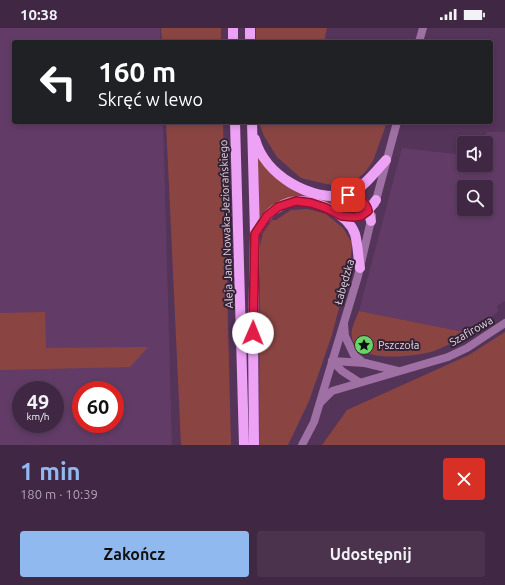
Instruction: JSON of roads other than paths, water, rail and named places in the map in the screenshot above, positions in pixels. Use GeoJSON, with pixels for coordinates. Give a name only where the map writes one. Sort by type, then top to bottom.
{"type":"FeatureCollection","features":[{"type":"Feature","properties":{"kind":"main road"},"geometry":{"type":"LineString","coordinates":[[232,28],[233,40]]}},
{"type":"Feature","properties":{"kind":"main road"},"geometry":{"type":"LineString","coordinates":[[250,28],[250,40]]}},
{"type":"Feature","properties":{"kind":"main road","name":"Aleja Jana Nowaka-Jeziorańskiego"},"geometry":{"type":"LineString","coordinates":[[235,124],[244,445]]}},
{"type":"Feature","properties":{"kind":"main road"},"geometry":{"type":"LineString","coordinates":[[252,126],[258,149],[270,167],[278,175],[296,186],[311,192],[325,195],[348,195],[361,200],[367,206],[371,221]]}},
{"type":"Feature","properties":{"kind":"main road"},"geometry":{"type":"LineString","coordinates":[[252,126],[255,234],[253,333],[254,445]]}},
{"type":"Feature","properties":{"kind":"main road"},"geometry":{"type":"LineString","coordinates":[[348,195],[363,185],[386,160]]}},
{"type":"Feature","properties":{"kind":"main road"},"geometry":{"type":"LineString","coordinates":[[255,234],[267,216],[278,207],[296,201],[311,203],[342,216],[354,217],[361,216],[368,211],[376,200]]}},
{"type":"Feature","properties":{"kind":"main road"},"geometry":{"type":"LineString","coordinates":[[342,216],[355,234],[360,268]]}},
{"type":"Feature","properties":{"kind":"street"},"geometry":{"type":"LineString","coordinates":[[420,40],[423,28]]}},
{"type":"Feature","properties":{"kind":"street","name":"Łabędzka"},"geometry":{"type":"LineString","coordinates":[[302,445],[314,422],[360,268],[386,160],[396,124]]}},
{"type":"Feature","properties":{"kind":"street"},"geometry":{"type":"LineString","coordinates":[[344,321],[345,336],[354,355],[365,364]]}},
{"type":"Feature","properties":{"kind":"street","name":"Szafirowa"},"geometry":{"type":"LineString","coordinates":[[332,360],[365,364],[400,371],[448,357],[467,348],[505,323]]}},
{"type":"Feature","properties":{"kind":"street"},"geometry":{"type":"LineString","coordinates":[[332,360],[342,371],[359,382]]}},
{"type":"Feature","properties":{"kind":"street"},"geometry":{"type":"LineString","coordinates":[[320,403],[332,391],[400,371]]}},
{"type":"Feature","properties":{"kind":"place","name":"Pszczoła"},"geometry":{"type":"Point","coordinates":[364,345]}}]}
